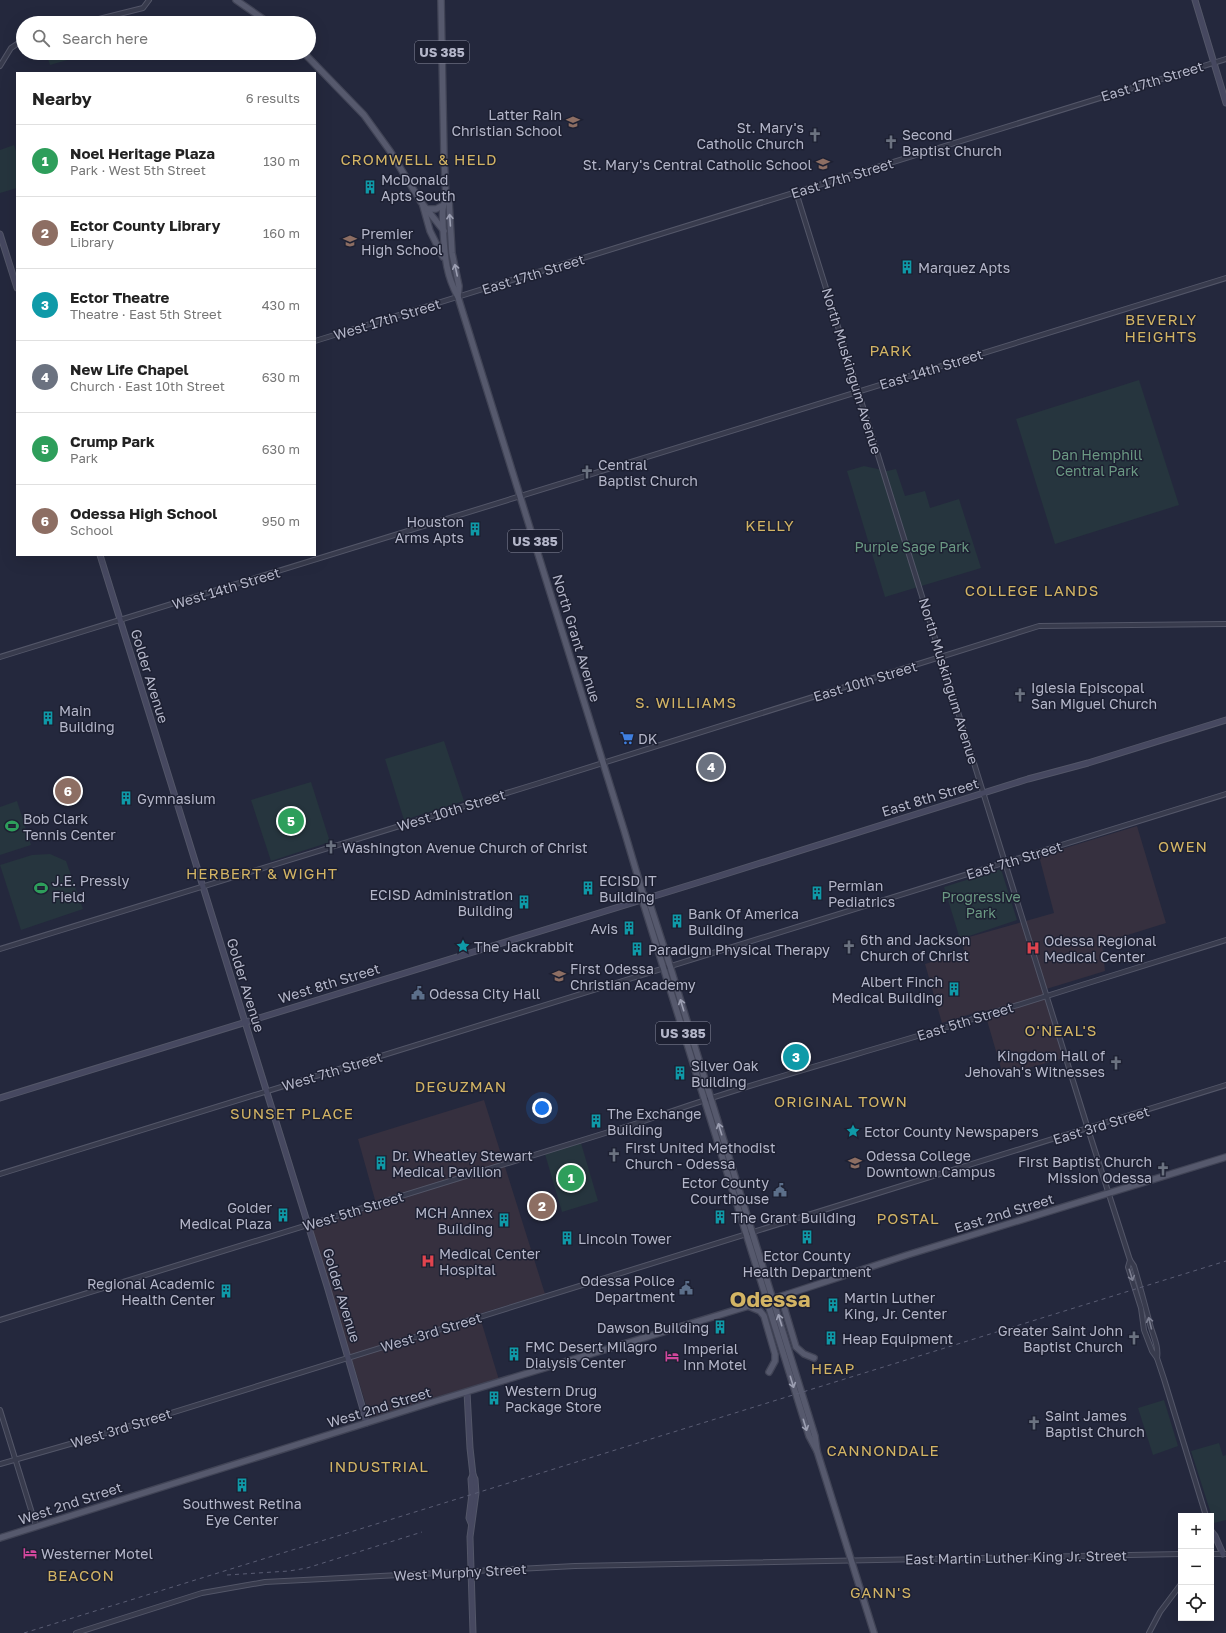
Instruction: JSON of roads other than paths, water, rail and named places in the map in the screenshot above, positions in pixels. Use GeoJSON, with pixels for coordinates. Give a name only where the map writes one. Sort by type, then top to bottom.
{"type":"FeatureCollection","features":[{"type":"Feature","properties":{"kind":"main road"},"geometry":{"type":"LineString","coordinates":[[236,0],[259,16]]}},
{"type":"Feature","properties":{"kind":"main road","name":"US 385"},"geometry":{"type":"LineString","coordinates":[[441,0],[444,156],[446,198],[448,201],[451,243]]}},
{"type":"Feature","properties":{"kind":"main road"},"geometry":{"type":"LineString","coordinates":[[1194,0],[1226,103]]}},
{"type":"Feature","properties":{"kind":"main road"},"geometry":{"type":"LineString","coordinates":[[311,60],[364,115],[390,151],[421,202],[451,243]]}},
{"type":"Feature","properties":{"kind":"main road","name":"US 385"},"geometry":{"type":"LineString","coordinates":[[445,262],[442,206],[446,198]]}},
{"type":"Feature","properties":{"kind":"main road"},"geometry":{"type":"LineString","coordinates":[[421,202],[430,231],[445,262]]}},
{"type":"Feature","properties":{"kind":"main road"},"geometry":{"type":"LineString","coordinates":[[427,209],[442,206]]}},
{"type":"Feature","properties":{"kind":"main road"},"geometry":{"type":"LineString","coordinates":[[0,234],[16,285]]}},
{"type":"Feature","properties":{"kind":"main road","name":"North Grant Avenue"},"geometry":{"type":"LineString","coordinates":[[451,243],[459,286],[458,296]]}},
{"type":"Feature","properties":{"kind":"main road","name":"North Grant Avenue"},"geometry":{"type":"LineString","coordinates":[[445,262],[451,283],[458,296],[521,496],[604,762],[644,897],[711,1098],[816,1436],[817,1450]]}},
{"type":"Feature","properties":{"kind":"main road","name":"Golder Avenue"},"geometry":{"type":"LineString","coordinates":[[100,556],[267,1091],[349,1358],[367,1423]]}},
{"type":"Feature","properties":{"kind":"main road","name":"East 8th Street"},"geometry":{"type":"LineString","coordinates":[[644,897],[1226,720]]}},
{"type":"Feature","properties":{"kind":"main road","name":"West 8th Street"},"geometry":{"type":"LineString","coordinates":[[0,1098],[644,897]]}},
{"type":"Feature","properties":{"kind":"main road","name":"North Grant Avenue"},"geometry":{"type":"LineString","coordinates":[[667,966],[704,1100],[786,1365],[809,1436],[817,1450]]}},
{"type":"Feature","properties":{"kind":"main road","name":"East 2nd Street"},"geometry":{"type":"LineString","coordinates":[[766,1300],[1226,1157]]}},
{"type":"Feature","properties":{"kind":"main road"},"geometry":{"type":"LineString","coordinates":[[788,1294],[784,1308],[796,1347],[804,1354],[814,1358]]}},
{"type":"Feature","properties":{"kind":"main road","name":"West 2nd Street"},"geometry":{"type":"LineString","coordinates":[[0,1538],[766,1300]]}},
{"type":"Feature","properties":{"kind":"main road"},"geometry":{"type":"LineString","coordinates":[[748,1306],[762,1312],[766,1323],[776,1356],[769,1372]]}},
{"type":"Feature","properties":{"kind":"main road"},"geometry":{"type":"LineString","coordinates":[[468,1392],[469,1436],[473,1475],[471,1479],[472,1494],[469,1518],[471,1523],[470,1571],[473,1633]]}},
{"type":"Feature","properties":{"kind":"main road","name":"US 385"},"geometry":{"type":"LineString","coordinates":[[817,1450],[874,1633]]}},
{"type":"Feature","properties":{"kind":"main road"},"geometry":{"type":"LineString","coordinates":[[1214,1535],[1224,1554]]}},
{"type":"Feature","properties":{"kind":"street"},"geometry":{"type":"LineString","coordinates":[[111,16],[144,8],[149,0]]}},
{"type":"Feature","properties":{"kind":"street"},"geometry":{"type":"LineString","coordinates":[[0,66],[11,48],[16,45]]}},
{"type":"Feature","properties":{"kind":"street","name":"East 17th Street"},"geometry":{"type":"LineString","coordinates":[[458,296],[1226,59]]}},
{"type":"Feature","properties":{"kind":"street","name":"North Muskingum Avenue"},"geometry":{"type":"LineString","coordinates":[[796,192],[942,657],[1046,996],[1130,1260],[1134,1266],[1158,1350],[1157,1358]]}},
{"type":"Feature","properties":{"kind":"street","name":"East 14th Street"},"geometry":{"type":"LineString","coordinates":[[521,496],[1226,278]]}},
{"type":"Feature","properties":{"kind":"street","name":"West 17th Street"},"geometry":{"type":"LineString","coordinates":[[316,341],[458,296]]}},
{"type":"Feature","properties":{"kind":"street","name":"West 14th Street"},"geometry":{"type":"LineString","coordinates":[[0,657],[521,496]]}},
{"type":"Feature","properties":{"kind":"street","name":"East 10th Street"},"geometry":{"type":"LineString","coordinates":[[604,762],[1039,626],[1226,624]]}},
{"type":"Feature","properties":{"kind":"street","name":"West 10th Street"},"geometry":{"type":"LineString","coordinates":[[0,949],[604,762]]}},
{"type":"Feature","properties":{"kind":"street","name":"East 7th Street"},"geometry":{"type":"LineString","coordinates":[[667,966],[1226,794]]}},
{"type":"Feature","properties":{"kind":"street","name":"East 5th Street"},"geometry":{"type":"LineString","coordinates":[[704,1100],[1226,940]]}},
{"type":"Feature","properties":{"kind":"street","name":"West 7th Street"},"geometry":{"type":"LineString","coordinates":[[0,1174],[667,966]]}},
{"type":"Feature","properties":{"kind":"street","name":"East 3rd Street"},"geometry":{"type":"LineString","coordinates":[[746,1233],[827,1210],[1226,1085]]}},
{"type":"Feature","properties":{"kind":"street","name":"West 5th Street"},"geometry":{"type":"LineString","coordinates":[[0,1320],[641,1122],[704,1100]]}},
{"type":"Feature","properties":{"kind":"street","name":"West 3rd Street"},"geometry":{"type":"LineString","coordinates":[[0,1464],[84,1440],[349,1358],[746,1233]]}},
{"type":"Feature","properties":{"kind":"street","name":"North Muskingum Avenue"},"geometry":{"type":"LineString","coordinates":[[1130,1260],[1128,1267],[1141,1308],[1144,1330],[1152,1351],[1157,1358]]}},
{"type":"Feature","properties":{"kind":"street"},"geometry":{"type":"LineString","coordinates":[[1157,1358],[1205,1513]]}},
{"type":"Feature","properties":{"kind":"street"},"geometry":{"type":"LineString","coordinates":[[0,1410],[36,1526]]}},
{"type":"Feature","properties":{"kind":"street","name":"East Martin Luther King Jr. Street"},"geometry":{"type":"LineString","coordinates":[[851,1560],[1178,1554]]}},
{"type":"Feature","properties":{"kind":"street","name":"West Murphy Street"},"geometry":{"type":"LineString","coordinates":[[76,1633],[202,1593],[260,1583],[575,1566],[851,1560]]}},
{"type":"Feature","properties":{"kind":"street"},"geometry":{"type":"LineString","coordinates":[[1149,1633],[1160,1612],[1180,1585]]}},
{"type":"Feature","properties":{"kind":"railway"},"geometry":{"type":"LineString","coordinates":[[24,1633],[1226,1261]]}},
{"type":"Feature","properties":{"kind":"railway"},"geometry":{"type":"LineString","coordinates":[[227,1575],[289,1571],[307,1568],[422,1532]]}},
{"type":"Feature","properties":{"kind":"place","name":"Latter Rain Christian School"},"geometry":{"type":"Point","coordinates":[573,122]}},
{"type":"Feature","properties":{"kind":"place","name":"St. Mary's Catholic Church"},"geometry":{"type":"Point","coordinates":[815,135]}},
{"type":"Feature","properties":{"kind":"place","name":"Second Baptist Church"},"geometry":{"type":"Point","coordinates":[891,142]}},
{"type":"Feature","properties":{"kind":"place","name":"St. Mary's Central Catholic School"},"geometry":{"type":"Point","coordinates":[823,164]}},
{"type":"Feature","properties":{"kind":"place","name":"McDonald Apts South"},"geometry":{"type":"Point","coordinates":[370,187]}},
{"type":"Feature","properties":{"kind":"place","name":"Premier High School"},"geometry":{"type":"Point","coordinates":[350,241]}},
{"type":"Feature","properties":{"kind":"place","name":"Marquez Apts"},"geometry":{"type":"Point","coordinates":[907,267]}},
{"type":"Feature","properties":{"kind":"place","name":"Central Baptist Church"},"geometry":{"type":"Point","coordinates":[587,472]}},
{"type":"Feature","properties":{"kind":"place","name":"Houston Arms Apts"},"geometry":{"type":"Point","coordinates":[475,529]}},
{"type":"Feature","properties":{"kind":"place","name":"Iglesia Episcopal San Miguel Church"},"geometry":{"type":"Point","coordinates":[1020,695]}},
{"type":"Feature","properties":{"kind":"place","name":"Main Building"},"geometry":{"type":"Point","coordinates":[48,718]}},
{"type":"Feature","properties":{"kind":"place","name":"DK"},"geometry":{"type":"Point","coordinates":[627,738]}},
{"type":"Feature","properties":{"kind":"place","name":"New Life Chapel"},"geometry":{"type":"Point","coordinates":[711,767]}},
{"type":"Feature","properties":{"kind":"place","name":"Odessa High School"},"geometry":{"type":"Point","coordinates":[68,791]}},
{"type":"Feature","properties":{"kind":"place","name":"Gymnasium"},"geometry":{"type":"Point","coordinates":[126,798]}},
{"type":"Feature","properties":{"kind":"place","name":"Crump Park"},"geometry":{"type":"Point","coordinates":[291,821]}},
{"type":"Feature","properties":{"kind":"place","name":"Bob Clark Tennis Center"},"geometry":{"type":"Point","coordinates":[12,826]}},
{"type":"Feature","properties":{"kind":"place","name":"Washington Avenue Church of Christ"},"geometry":{"type":"Point","coordinates":[331,847]}},
{"type":"Feature","properties":{"kind":"place","name":"J.E. Pressly Field"},"geometry":{"type":"Point","coordinates":[41,888]}},
{"type":"Feature","properties":{"kind":"place","name":"ECISD IT Building"},"geometry":{"type":"Point","coordinates":[588,888]}},
{"type":"Feature","properties":{"kind":"place","name":"Permian Pediatrics"},"geometry":{"type":"Point","coordinates":[817,893]}},
{"type":"Feature","properties":{"kind":"place","name":"ECISD Administration Building"},"geometry":{"type":"Point","coordinates":[524,902]}},
{"type":"Feature","properties":{"kind":"place","name":"Bank Of America Building"},"geometry":{"type":"Point","coordinates":[677,921]}},
{"type":"Feature","properties":{"kind":"place","name":"Avis"},"geometry":{"type":"Point","coordinates":[629,928]}},
{"type":"Feature","properties":{"kind":"place","name":"The Jackrabbit"},"geometry":{"type":"Point","coordinates":[463,946]}},
{"type":"Feature","properties":{"kind":"place","name":"6th and Jackson Church of Christ"},"geometry":{"type":"Point","coordinates":[849,947]}},
{"type":"Feature","properties":{"kind":"place","name":"Odessa Regional Medical Center"},"geometry":{"type":"Point","coordinates":[1033,948]}},
{"type":"Feature","properties":{"kind":"place","name":"Paradigm Physical Therapy"},"geometry":{"type":"Point","coordinates":[637,949]}},
{"type":"Feature","properties":{"kind":"place","name":"First Odessa Christian Academy"},"geometry":{"type":"Point","coordinates":[559,976]}},
{"type":"Feature","properties":{"kind":"place","name":"Albert Finch Medical Building"},"geometry":{"type":"Point","coordinates":[954,989]}},
{"type":"Feature","properties":{"kind":"place","name":"Odessa City Hall"},"geometry":{"type":"Point","coordinates":[418,993]}},
{"type":"Feature","properties":{"kind":"place","name":"Ector Theatre"},"geometry":{"type":"Point","coordinates":[796,1057]}},
{"type":"Feature","properties":{"kind":"place","name":"Kingdom Hall of Jehovah's Witnesses"},"geometry":{"type":"Point","coordinates":[1116,1063]}},
{"type":"Feature","properties":{"kind":"place","name":"Silver Oak Building"},"geometry":{"type":"Point","coordinates":[680,1073]}},
{"type":"Feature","properties":{"kind":"place","name":"The Exchange Building"},"geometry":{"type":"Point","coordinates":[596,1121]}},
{"type":"Feature","properties":{"kind":"place","name":"Ector County Newspapers"},"geometry":{"type":"Point","coordinates":[853,1131]}},
{"type":"Feature","properties":{"kind":"place","name":"First United Methodist Church - Odessa"},"geometry":{"type":"Point","coordinates":[614,1155]}},
{"type":"Feature","properties":{"kind":"place","name":"Dr. Wheatley Stewart Medical Pavilion"},"geometry":{"type":"Point","coordinates":[381,1163]}},
{"type":"Feature","properties":{"kind":"place","name":"Odessa College Downtown Campus"},"geometry":{"type":"Point","coordinates":[855,1163]}},
{"type":"Feature","properties":{"kind":"place","name":"First Baptist Church Mission Odessa"},"geometry":{"type":"Point","coordinates":[1163,1169]}},
{"type":"Feature","properties":{"kind":"place","name":"Noel Heritage Plaza"},"geometry":{"type":"Point","coordinates":[571,1178]}},
{"type":"Feature","properties":{"kind":"place","name":"Ector County Courthouse"},"geometry":{"type":"Point","coordinates":[780,1190]}},
{"type":"Feature","properties":{"kind":"place","name":"Ector County Library"},"geometry":{"type":"Point","coordinates":[542,1206]}},
{"type":"Feature","properties":{"kind":"place","name":"Golder Medical Plaza"},"geometry":{"type":"Point","coordinates":[283,1215]}},
{"type":"Feature","properties":{"kind":"place","name":"The Grant Building"},"geometry":{"type":"Point","coordinates":[720,1217]}},
{"type":"Feature","properties":{"kind":"place","name":"MCH Annex Building"},"geometry":{"type":"Point","coordinates":[504,1220]}},
{"type":"Feature","properties":{"kind":"place","name":"Ector County Health Department"},"geometry":{"type":"Point","coordinates":[807,1237]}},
{"type":"Feature","properties":{"kind":"place","name":"Lincoln Tower"},"geometry":{"type":"Point","coordinates":[567,1238]}},
{"type":"Feature","properties":{"kind":"place","name":"Medical Center Hospital"},"geometry":{"type":"Point","coordinates":[428,1261]}},
{"type":"Feature","properties":{"kind":"place","name":"Odessa Police Department"},"geometry":{"type":"Point","coordinates":[686,1288]}},
{"type":"Feature","properties":{"kind":"place","name":"Regional Academic Health Center"},"geometry":{"type":"Point","coordinates":[226,1291]}},
{"type":"Feature","properties":{"kind":"place","name":"Martin Luther King, Jr. Center"},"geometry":{"type":"Point","coordinates":[833,1305]}},
{"type":"Feature","properties":{"kind":"place","name":"Dawson Building"},"geometry":{"type":"Point","coordinates":[720,1327]}},
{"type":"Feature","properties":{"kind":"place","name":"Heap Equipment"},"geometry":{"type":"Point","coordinates":[831,1338]}},
{"type":"Feature","properties":{"kind":"place","name":"Greater Saint John Baptist Church"},"geometry":{"type":"Point","coordinates":[1134,1338]}},
{"type":"Feature","properties":{"kind":"place","name":"FMC Desert Milagro Dialysis Center"},"geometry":{"type":"Point","coordinates":[514,1354]}},
{"type":"Feature","properties":{"kind":"place","name":"Imperial Inn Motel"},"geometry":{"type":"Point","coordinates":[672,1356]}},
{"type":"Feature","properties":{"kind":"place","name":"Western Drug Package Store"},"geometry":{"type":"Point","coordinates":[494,1398]}},
{"type":"Feature","properties":{"kind":"place","name":"Saint James Baptist Church"},"geometry":{"type":"Point","coordinates":[1034,1423]}},
{"type":"Feature","properties":{"kind":"place","name":"Southwest Retina Eye Center"},"geometry":{"type":"Point","coordinates":[242,1485]}},
{"type":"Feature","properties":{"kind":"place","name":"Westerner Motel"},"geometry":{"type":"Point","coordinates":[30,1553]}},
{"type":"Feature","properties":{"kind":"district","name":"CROMWELL & HELD"},"geometry":{"type":"Point","coordinates":[419,159]}},
{"type":"Feature","properties":{"kind":"district","name":"BEVERLY HEIGHTS"},"geometry":{"type":"Point","coordinates":[1161,328]}},
{"type":"Feature","properties":{"kind":"district","name":"PARK"},"geometry":{"type":"Point","coordinates":[891,350]}},
{"type":"Feature","properties":{"kind":"district","name":"KELLY"},"geometry":{"type":"Point","coordinates":[770,525]}},
{"type":"Feature","properties":{"kind":"district","name":"COLLEGE LANDS"},"geometry":{"type":"Point","coordinates":[1032,590]}},
{"type":"Feature","properties":{"kind":"district","name":"S. WILLIAMS"},"geometry":{"type":"Point","coordinates":[686,702]}},
{"type":"Feature","properties":{"kind":"district","name":"OWEN"},"geometry":{"type":"Point","coordinates":[1183,846]}},
{"type":"Feature","properties":{"kind":"district","name":"HERBERT & WIGHT"},"geometry":{"type":"Point","coordinates":[262,873]}},
{"type":"Feature","properties":{"kind":"district","name":"O'NEAL'S"},"geometry":{"type":"Point","coordinates":[1061,1030]}},
{"type":"Feature","properties":{"kind":"district","name":"DEGUZMAN"},"geometry":{"type":"Point","coordinates":[461,1086]}},
{"type":"Feature","properties":{"kind":"district","name":"ORIGINAL TOWN"},"geometry":{"type":"Point","coordinates":[841,1101]}},
{"type":"Feature","properties":{"kind":"district","name":"SUNSET PLACE"},"geometry":{"type":"Point","coordinates":[292,1113]}},
{"type":"Feature","properties":{"kind":"district","name":"POSTAL"},"geometry":{"type":"Point","coordinates":[908,1218]}},
{"type":"Feature","properties":{"kind":"district","name":"Odessa"},"geometry":{"type":"Point","coordinates":[770,1298]}},
{"type":"Feature","properties":{"kind":"district","name":"HEAP"},"geometry":{"type":"Point","coordinates":[833,1368]}},
{"type":"Feature","properties":{"kind":"district","name":"CANNONDALE"},"geometry":{"type":"Point","coordinates":[883,1450]}},
{"type":"Feature","properties":{"kind":"district","name":"INDUSTRIAL"},"geometry":{"type":"Point","coordinates":[379,1466]}},
{"type":"Feature","properties":{"kind":"district","name":"BEACON"},"geometry":{"type":"Point","coordinates":[81,1575]}},
{"type":"Feature","properties":{"kind":"district","name":"GANN'S"},"geometry":{"type":"Point","coordinates":[881,1592]}},
{"type":"Feature","properties":{"kind":"park label","name":"Dan Hemphill Central Park"},"geometry":{"type":"Point","coordinates":[1097,462]}},
{"type":"Feature","properties":{"kind":"park label","name":"Purple Sage Park"},"geometry":{"type":"Point","coordinates":[912,546]}},
{"type":"Feature","properties":{"kind":"park label","name":"Progressive Park"},"geometry":{"type":"Point","coordinates":[981,904]}}]}
